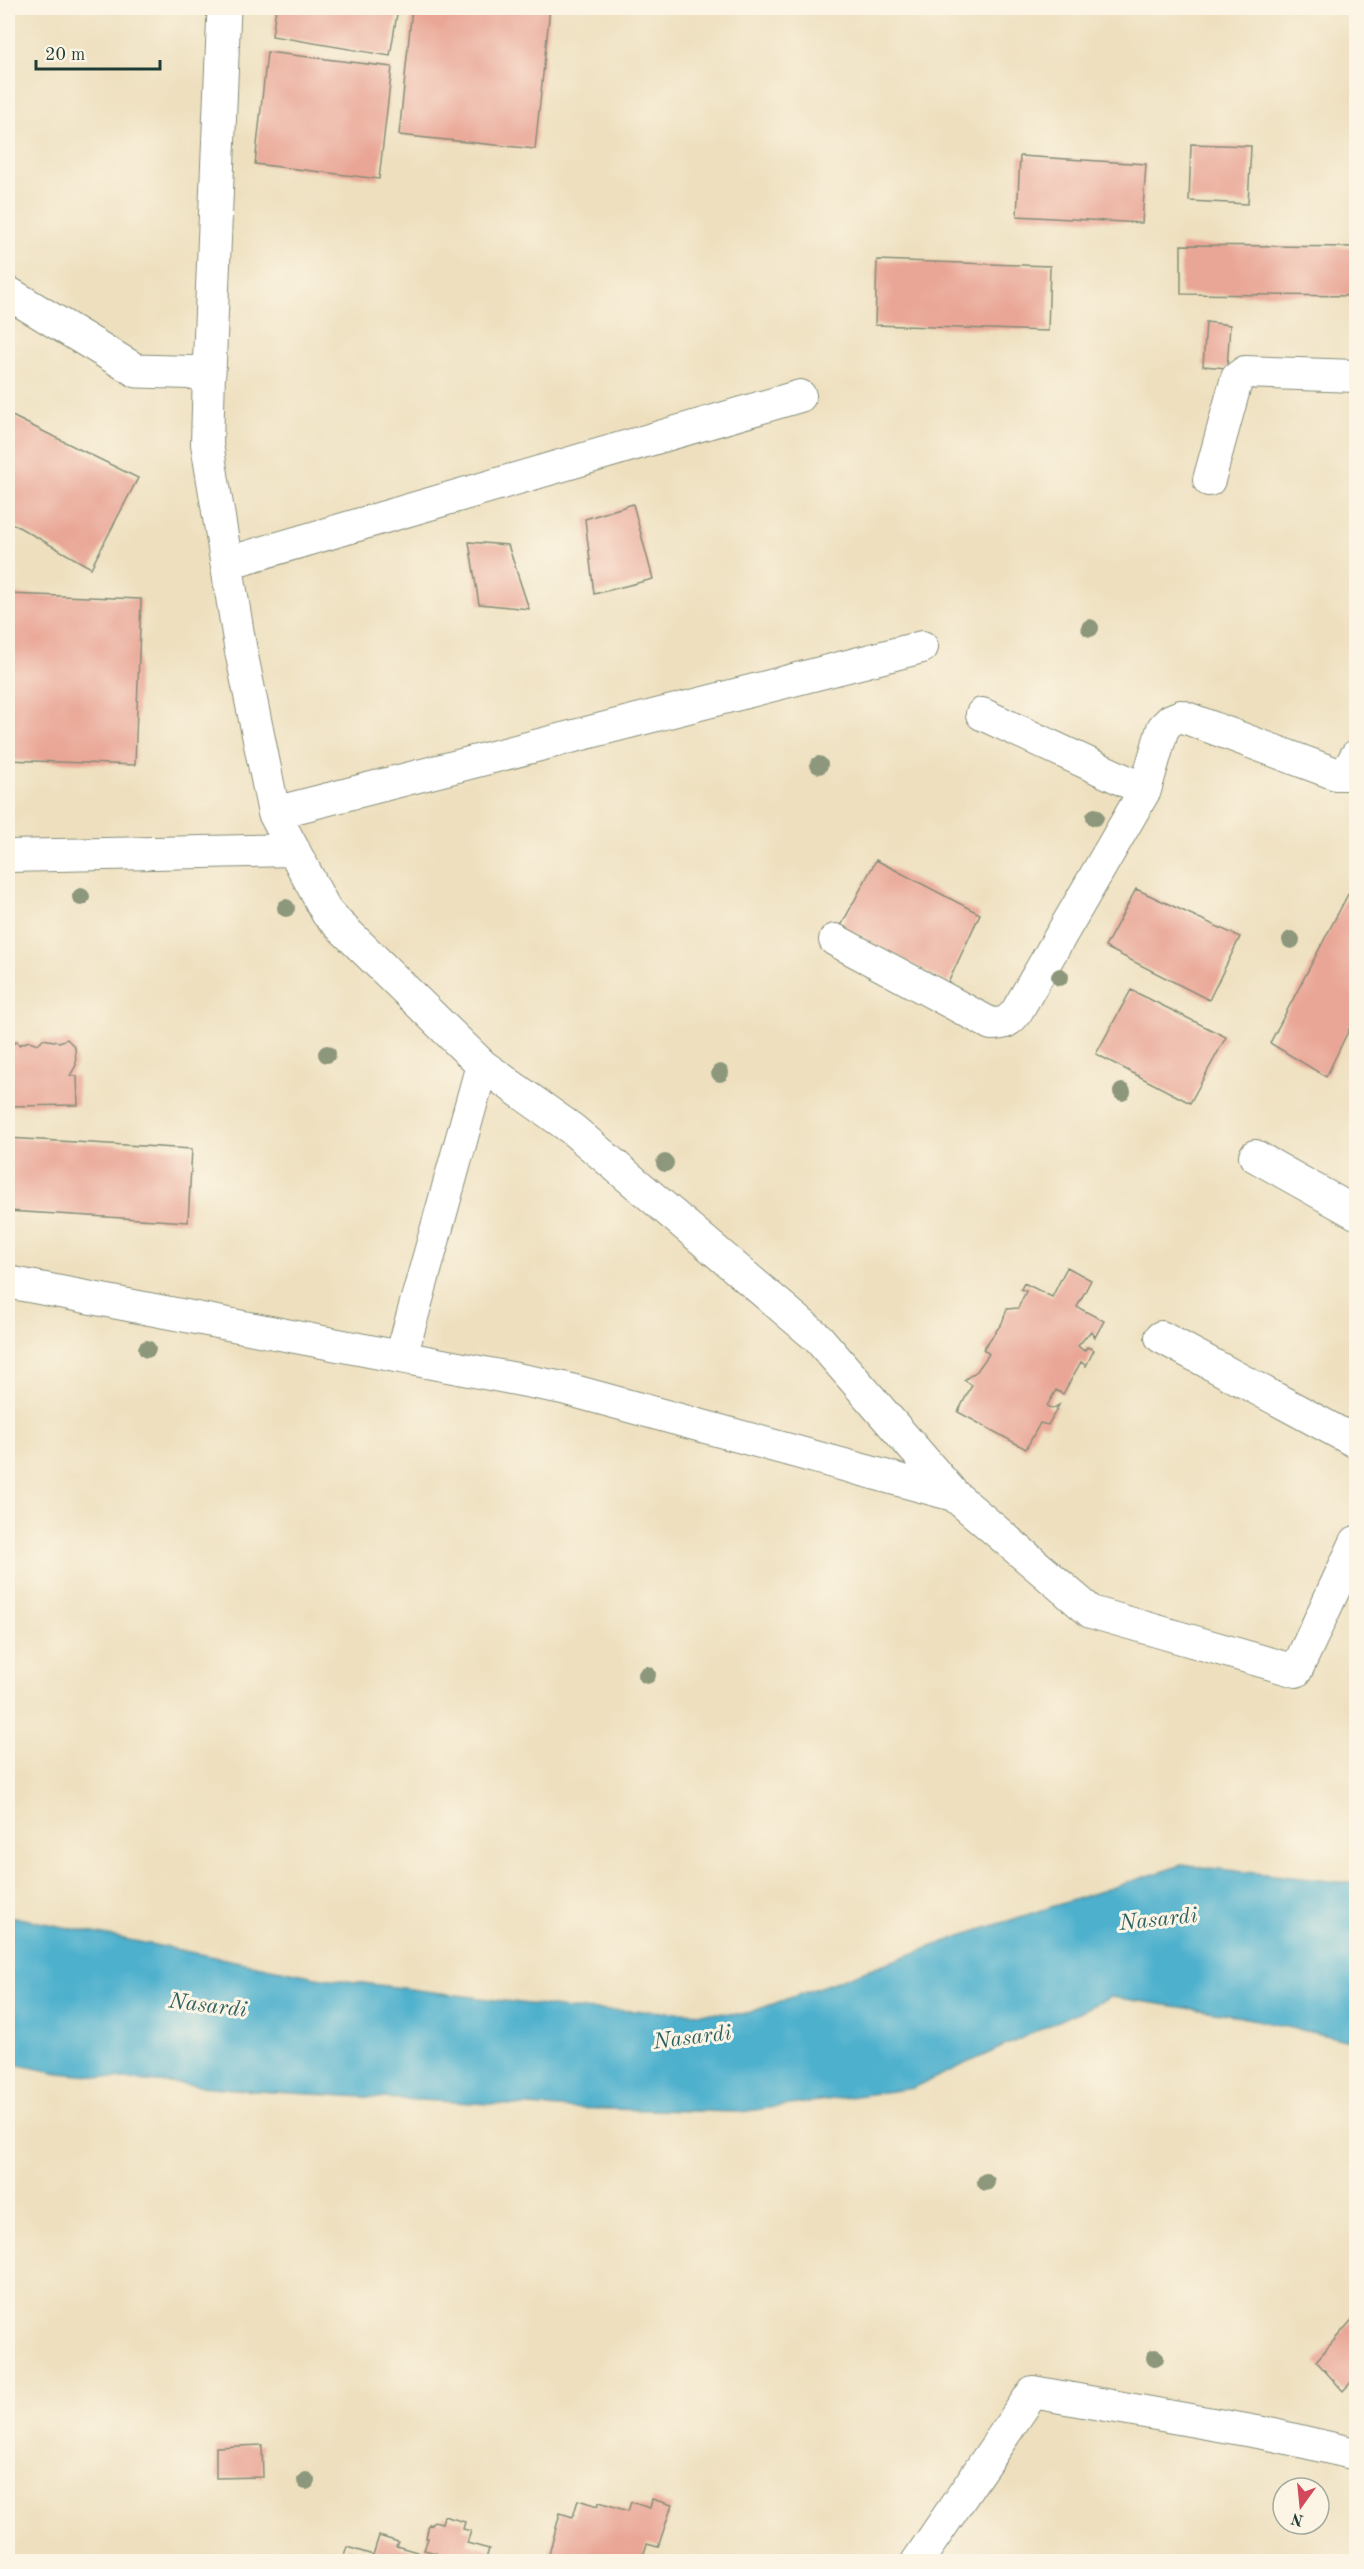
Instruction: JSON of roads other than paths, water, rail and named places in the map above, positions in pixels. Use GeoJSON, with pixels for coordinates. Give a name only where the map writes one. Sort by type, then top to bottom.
{"type":"FeatureCollection","features":[{"type":"Feature","properties":{"kind":"street"},"geometry":{"type":"LineString","coordinates":[[224,8],[207,444],[240,646],[274,813],[327,913],[482,1065],[572,1129],[818,1338],[954,1495],[1091,1612],[1296,1671],[1356,1542]]}},
{"type":"Feature","properties":{"kind":"street"},"geometry":{"type":"LineString","coordinates":[[8,293],[137,371],[209,373]]}},
{"type":"Feature","properties":{"kind":"street"},"geometry":{"type":"LineString","coordinates":[[1209,480],[1237,378],[1245,372],[1356,376]]}},
{"type":"Feature","properties":{"kind":"street"},"geometry":{"type":"LineString","coordinates":[[226,562],[800,396]]}},
{"type":"Feature","properties":{"kind":"street"},"geometry":{"type":"LineString","coordinates":[[274,813],[922,647]]}},
{"type":"Feature","properties":{"kind":"street"},"geometry":{"type":"LineString","coordinates":[[982,714],[1145,790]]}},
{"type":"Feature","properties":{"kind":"street"},"geometry":{"type":"LineString","coordinates":[[835,939],[991,1024],[1009,1021],[1145,790],[1163,728],[1171,720],[1181,716],[1336,774],[1346,774],[1356,756]]}},
{"type":"Feature","properties":{"kind":"street"},"geometry":{"type":"LineString","coordinates":[[8,856],[294,850]]}},
{"type":"Feature","properties":{"kind":"street"},"geometry":{"type":"LineString","coordinates":[[401,1357],[482,1065]]}},
{"type":"Feature","properties":{"kind":"street"},"geometry":{"type":"LineString","coordinates":[[1256,1156],[1356,1213]]}},
{"type":"Feature","properties":{"kind":"street"},"geometry":{"type":"LineString","coordinates":[[8,1282],[563,1388],[954,1495]]}},
{"type":"Feature","properties":{"kind":"street"},"geometry":{"type":"LineString","coordinates":[[1161,1337],[1356,1442]]}},
{"type":"Feature","properties":{"kind":"street"},"geometry":{"type":"LineString","coordinates":[[917,2562],[1033,2392],[1274,2435],[1356,2454]]}},
{"type":"Feature","properties":{"kind":"water","name":"Nasardi"},"geometry":{"type":"Polygon","coordinates":[[[1182,1865],[1356,1884],[1356,2042],[1228,2014],[1111,1997],[913,2088],[740,2112],[562,2108],[256,2091],[59,2073],[8,2063],[8,1916],[316,1977],[567,2009],[745,2014],[961,1936],[1182,1865]]]}}]}
